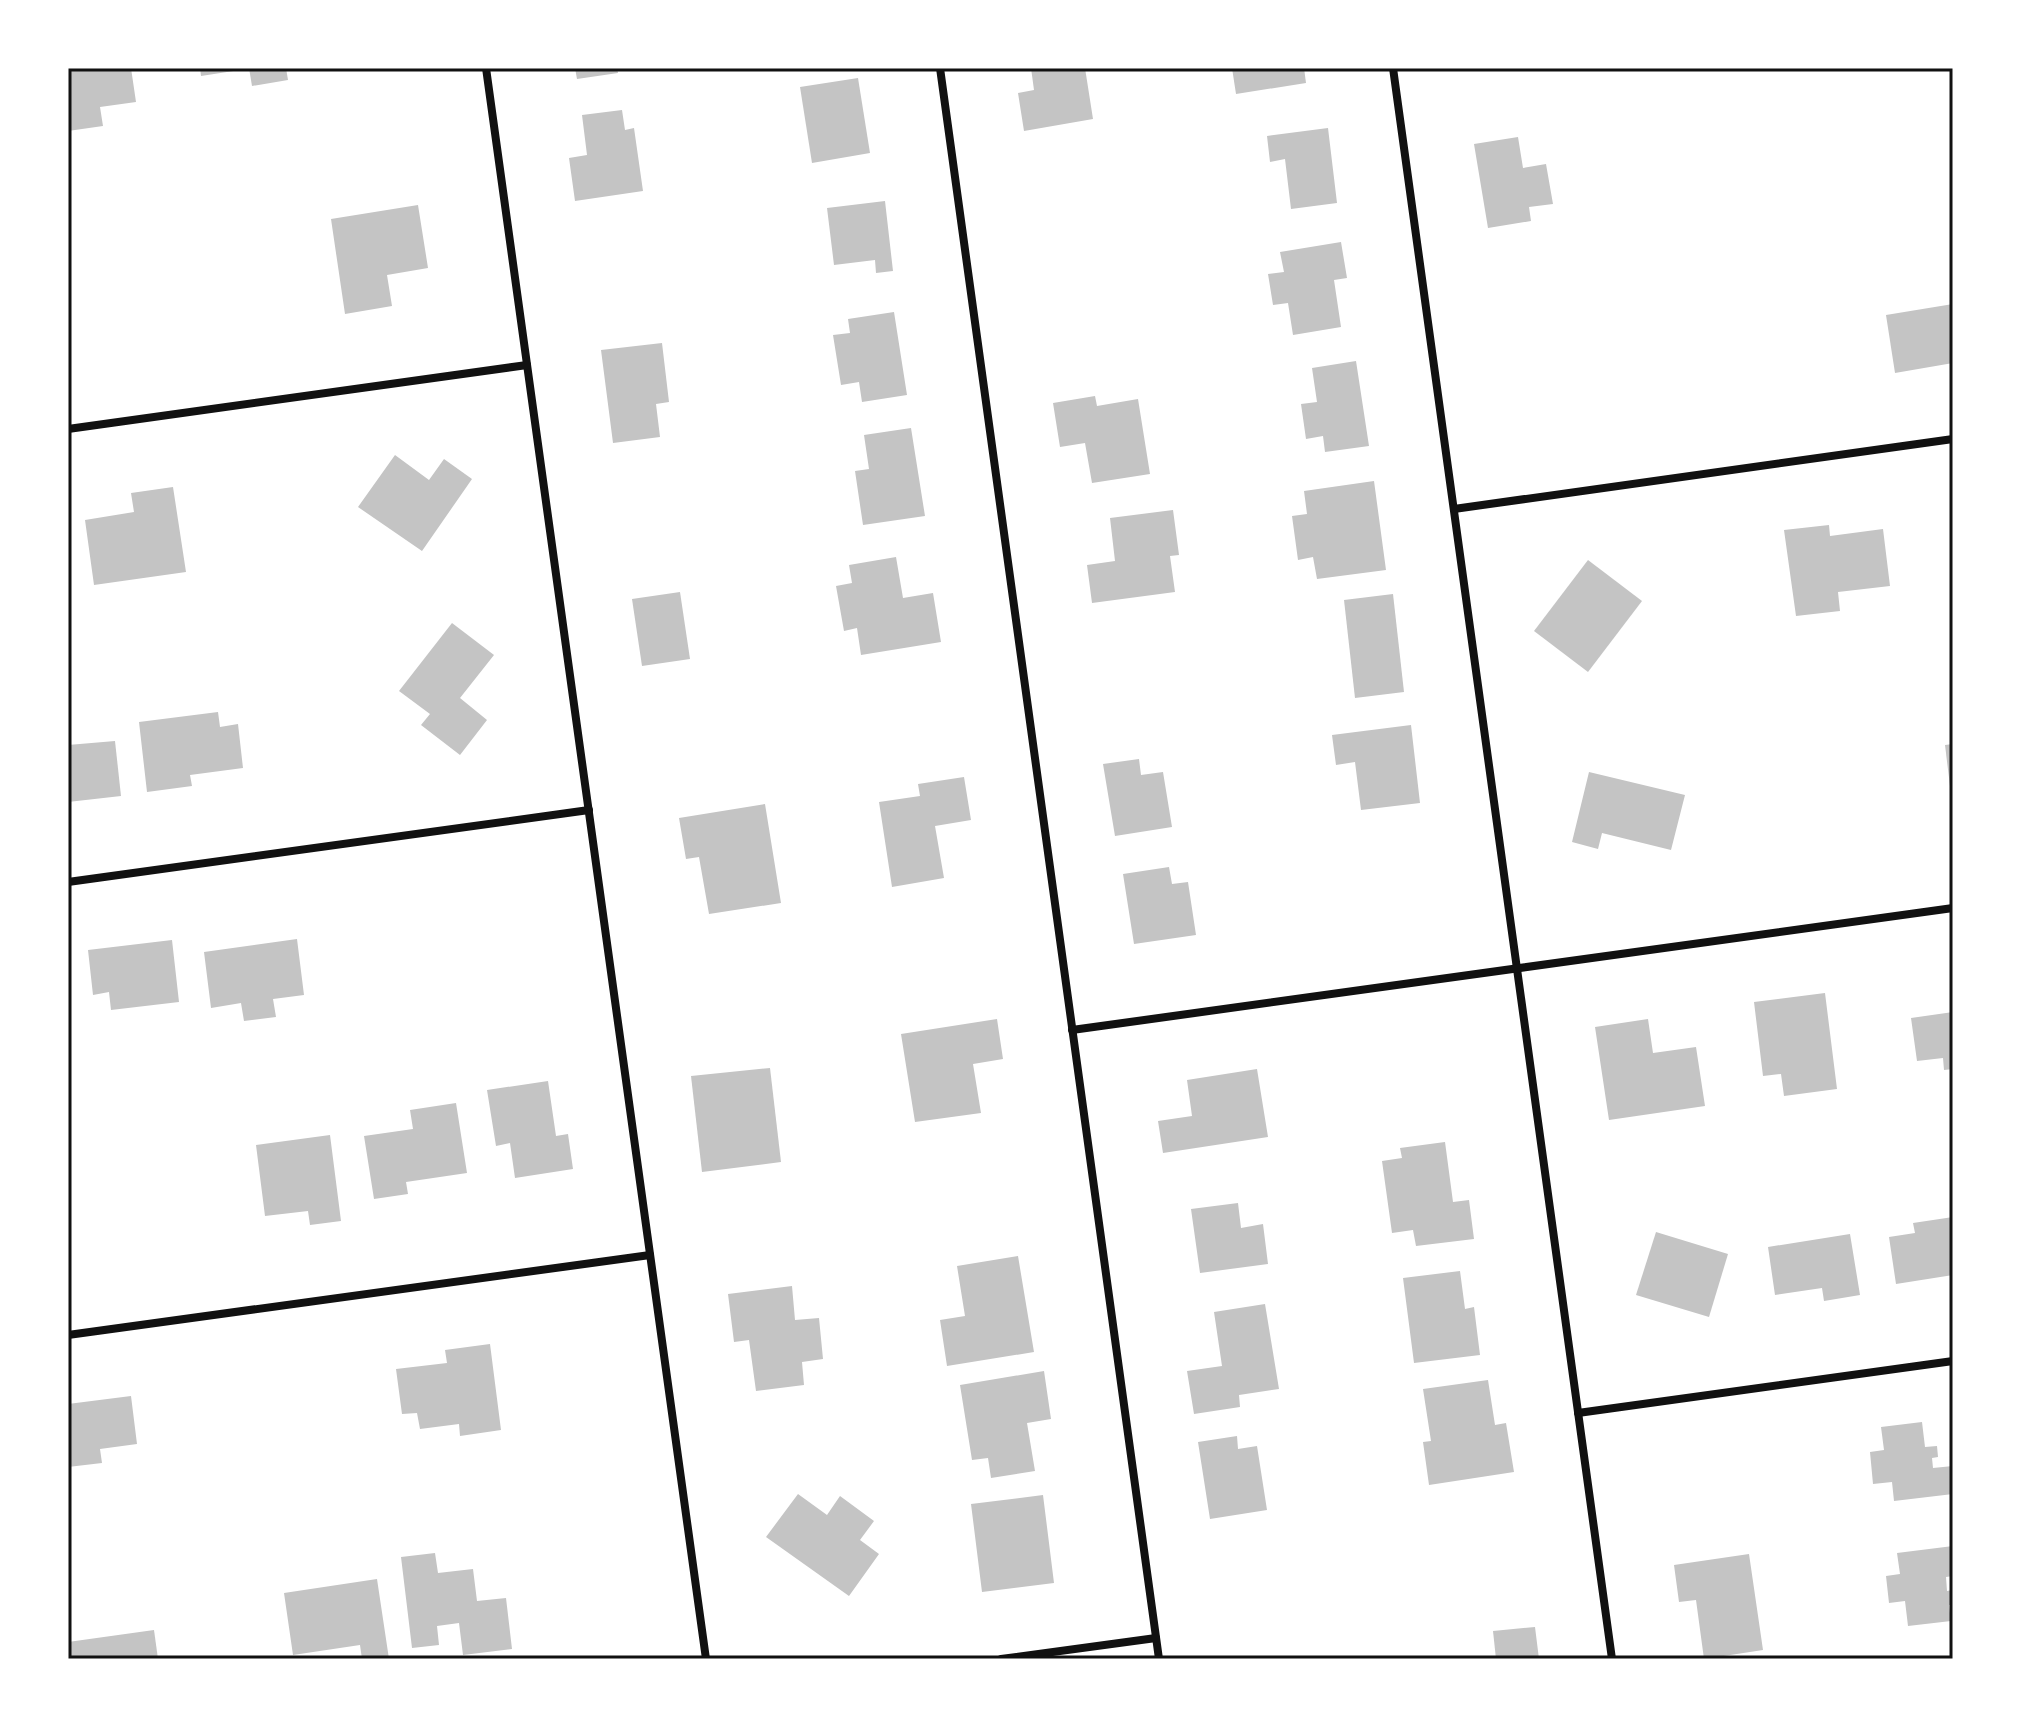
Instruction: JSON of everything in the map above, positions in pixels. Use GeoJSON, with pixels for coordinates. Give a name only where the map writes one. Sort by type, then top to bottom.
{"type":"FeatureCollection","features":[{"type":"Feature","properties":{"kind":"street"},"geometry":{"type":"LineString","coordinates":[[486,68],[706,1659]]}},
{"type":"Feature","properties":{"kind":"street"},"geometry":{"type":"LineString","coordinates":[[940,68],[1159,1659]]}},
{"type":"Feature","properties":{"kind":"street"},"geometry":{"type":"LineString","coordinates":[[1393,68],[1612,1659]]}},
{"type":"Feature","properties":{"kind":"street"},"geometry":{"type":"LineString","coordinates":[[68,429],[527,365]]}},
{"type":"Feature","properties":{"kind":"street"},"geometry":{"type":"LineString","coordinates":[[1454,509],[1953,439]]}},
{"type":"Feature","properties":{"kind":"street"},"geometry":{"type":"LineString","coordinates":[[68,882],[589,810]]}},
{"type":"Feature","properties":{"kind":"street"},"geometry":{"type":"LineString","coordinates":[[1072,1030],[1953,908]]}},
{"type":"Feature","properties":{"kind":"street"},"geometry":{"type":"LineString","coordinates":[[68,1335],[650,1255]]}},
{"type":"Feature","properties":{"kind":"street"},"geometry":{"type":"LineString","coordinates":[[1578,1413],[1953,1361]]}},
{"type":"Feature","properties":{"kind":"street"},"geometry":{"type":"LineString","coordinates":[[1001,1659],[1156,1638]]}},
{"type":"Feature","properties":{"kind":"building"},"geometry":{"type":"Polygon","coordinates":[[[68,68],[131,68],[136,102],[100,107],[103,126],[68,131],[68,68]]]}},
{"type":"Feature","properties":{"kind":"building"},"geometry":{"type":"Polygon","coordinates":[[[200,68],[240,68],[240,70],[201,76],[200,68]]]}},
{"type":"Feature","properties":{"kind":"building"},"geometry":{"type":"Polygon","coordinates":[[[249,68],[286,68],[288,80],[252,86],[249,68]]]}},
{"type":"Feature","properties":{"kind":"building"},"geometry":{"type":"Polygon","coordinates":[[[575,68],[617,68],[618,73],[577,79],[575,68]]]}},
{"type":"Feature","properties":{"kind":"building"},"geometry":{"type":"Polygon","coordinates":[[[1031,68],[1085,68],[1093,119],[1024,131],[1018,93],[1034,90],[1031,68]]]}},
{"type":"Feature","properties":{"kind":"building"},"geometry":{"type":"Polygon","coordinates":[[[1232,68],[1304,68],[1306,83],[1236,94],[1232,68]]]}},
{"type":"Feature","properties":{"kind":"building"},"geometry":{"type":"Polygon","coordinates":[[[858,78],[870,153],[812,163],[800,87],[858,78]]]}},
{"type":"Feature","properties":{"kind":"building"},"geometry":{"type":"Polygon","coordinates":[[[622,110],[625,130],[634,128],[643,191],[575,201],[569,158],[587,155],[582,115],[622,110]]]}},
{"type":"Feature","properties":{"kind":"building"},"geometry":{"type":"Polygon","coordinates":[[[1328,128],[1337,203],[1291,209],[1285,159],[1270,162],[1267,136],[1328,128]]]}},
{"type":"Feature","properties":{"kind":"building"},"geometry":{"type":"Polygon","coordinates":[[[1518,137],[1523,168],[1546,164],[1553,204],[1529,207],[1531,221],[1488,228],[1474,144],[1518,137]]]}},
{"type":"Feature","properties":{"kind":"building"},"geometry":{"type":"Polygon","coordinates":[[[885,201],[893,271],[876,273],[875,260],[834,265],[827,208],[885,201]]]}},
{"type":"Feature","properties":{"kind":"building"},"geometry":{"type":"Polygon","coordinates":[[[418,205],[428,268],[387,275],[392,306],[345,314],[331,219],[418,205]]]}},
{"type":"Feature","properties":{"kind":"building"},"geometry":{"type":"Polygon","coordinates":[[[1341,242],[1347,278],[1334,280],[1341,327],[1293,335],[1288,303],[1273,305],[1268,274],[1284,272],[1280,252],[1341,242]]]}},
{"type":"Feature","properties":{"kind":"building"},"geometry":{"type":"Polygon","coordinates":[[[1953,304],[1953,363],[1895,373],[1886,315],[1953,304]]]}},
{"type":"Feature","properties":{"kind":"building"},"geometry":{"type":"Polygon","coordinates":[[[894,312],[907,395],[862,402],[859,382],[841,385],[833,335],[850,333],[848,319],[894,312]]]}},
{"type":"Feature","properties":{"kind":"building"},"geometry":{"type":"Polygon","coordinates":[[[662,343],[669,402],[656,404],[660,437],[613,443],[601,350],[662,343]]]}},
{"type":"Feature","properties":{"kind":"building"},"geometry":{"type":"Polygon","coordinates":[[[1356,361],[1369,446],[1325,452],[1323,436],[1306,439],[1301,404],[1317,402],[1312,368],[1356,361]]]}},
{"type":"Feature","properties":{"kind":"building"},"geometry":{"type":"Polygon","coordinates":[[[1095,396],[1097,406],[1138,399],[1150,474],[1092,483],[1085,443],[1060,447],[1053,403],[1095,396]]]}},
{"type":"Feature","properties":{"kind":"building"},"geometry":{"type":"Polygon","coordinates":[[[911,428],[925,516],[863,525],[855,471],[869,469],[864,435],[911,428]]]}},
{"type":"Feature","properties":{"kind":"building"},"geometry":{"type":"Polygon","coordinates":[[[395,455],[429,480],[444,459],[472,479],[422,551],[358,507],[395,455]]]}},
{"type":"Feature","properties":{"kind":"building"},"geometry":{"type":"Polygon","coordinates":[[[1374,481],[1386,570],[1317,579],[1313,557],[1298,560],[1292,516],[1307,514],[1304,491],[1374,481]]]}},
{"type":"Feature","properties":{"kind":"building"},"geometry":{"type":"Polygon","coordinates":[[[173,487],[186,572],[94,585],[85,520],[134,512],[131,493],[173,487]]]}},
{"type":"Feature","properties":{"kind":"building"},"geometry":{"type":"Polygon","coordinates":[[[1173,510],[1179,555],[1170,556],[1175,592],[1092,603],[1087,565],[1115,561],[1110,518],[1173,510]]]}},
{"type":"Feature","properties":{"kind":"building"},"geometry":{"type":"Polygon","coordinates":[[[1829,525],[1830,536],[1883,529],[1890,586],[1838,592],[1840,611],[1796,616],[1784,530],[1829,525]]]}},
{"type":"Feature","properties":{"kind":"building"},"geometry":{"type":"Polygon","coordinates":[[[896,557],[903,598],[933,593],[941,642],[861,655],[857,628],[844,631],[836,586],[852,583],[849,565],[896,557]]]}},
{"type":"Feature","properties":{"kind":"building"},"geometry":{"type":"Polygon","coordinates":[[[1588,560],[1642,601],[1588,672],[1534,631],[1588,560]]]}},
{"type":"Feature","properties":{"kind":"building"},"geometry":{"type":"Polygon","coordinates":[[[680,592],[690,659],[642,666],[632,599],[680,592]]]}},
{"type":"Feature","properties":{"kind":"building"},"geometry":{"type":"Polygon","coordinates":[[[1393,594],[1404,692],[1355,698],[1344,600],[1393,594]]]}},
{"type":"Feature","properties":{"kind":"building"},"geometry":{"type":"Polygon","coordinates":[[[452,623],[494,655],[460,698],[487,720],[460,755],[421,725],[430,714],[399,691],[452,623]]]}},
{"type":"Feature","properties":{"kind":"building"},"geometry":{"type":"Polygon","coordinates":[[[218,712],[220,727],[238,724],[243,768],[190,775],[192,786],[147,792],[139,722],[218,712]]]}},
{"type":"Feature","properties":{"kind":"building"},"geometry":{"type":"Polygon","coordinates":[[[1411,725],[1420,803],[1361,810],[1355,762],[1336,765],[1332,735],[1411,725]]]}},
{"type":"Feature","properties":{"kind":"building"},"geometry":{"type":"Polygon","coordinates":[[[115,741],[121,796],[68,802],[68,745],[115,741]]]}},
{"type":"Feature","properties":{"kind":"building"},"geometry":{"type":"Polygon","coordinates":[[[1953,744],[1953,794],[1951,794],[1945,745],[1953,744]]]}},
{"type":"Feature","properties":{"kind":"building"},"geometry":{"type":"Polygon","coordinates":[[[1139,759],[1141,775],[1163,772],[1172,827],[1115,836],[1103,764],[1139,759]]]}},
{"type":"Feature","properties":{"kind":"building"},"geometry":{"type":"Polygon","coordinates":[[[1589,772],[1685,795],[1671,850],[1602,833],[1598,849],[1572,842],[1589,772]]]}},
{"type":"Feature","properties":{"kind":"building"},"geometry":{"type":"Polygon","coordinates":[[[964,777],[971,820],[935,826],[944,878],[892,887],[879,802],[920,796],[918,784],[964,777]]]}},
{"type":"Feature","properties":{"kind":"building"},"geometry":{"type":"Polygon","coordinates":[[[765,804],[781,903],[709,914],[699,857],[686,859],[679,818],[765,804]]]}},
{"type":"Feature","properties":{"kind":"building"},"geometry":{"type":"Polygon","coordinates":[[[1169,867],[1172,884],[1188,882],[1196,935],[1134,944],[1123,874],[1169,867]]]}},
{"type":"Feature","properties":{"kind":"building"},"geometry":{"type":"Polygon","coordinates":[[[297,939],[304,995],[273,999],[276,1017],[244,1021],[241,1003],[211,1008],[204,952],[297,939]]]}},
{"type":"Feature","properties":{"kind":"building"},"geometry":{"type":"Polygon","coordinates":[[[172,940],[179,1002],[111,1010],[109,992],[93,995],[88,950],[172,940]]]}},
{"type":"Feature","properties":{"kind":"building"},"geometry":{"type":"Polygon","coordinates":[[[1825,993],[1837,1089],[1784,1096],[1781,1074],[1763,1076],[1754,1002],[1825,993]]]}},
{"type":"Feature","properties":{"kind":"building"},"geometry":{"type":"Polygon","coordinates":[[[1953,1012],[1953,1069],[1944,1070],[1943,1058],[1917,1061],[1911,1018],[1953,1012]]]}},
{"type":"Feature","properties":{"kind":"building"},"geometry":{"type":"Polygon","coordinates":[[[997,1019],[1003,1059],[973,1064],[981,1113],[915,1122],[901,1034],[997,1019]]]}},
{"type":"Feature","properties":{"kind":"building"},"geometry":{"type":"Polygon","coordinates":[[[1648,1019],[1653,1053],[1696,1047],[1705,1106],[1609,1120],[1595,1027],[1648,1019]]]}},
{"type":"Feature","properties":{"kind":"building"},"geometry":{"type":"Polygon","coordinates":[[[770,1068],[781,1162],[702,1172],[691,1076],[770,1068]]]}},
{"type":"Feature","properties":{"kind":"building"},"geometry":{"type":"Polygon","coordinates":[[[1257,1069],[1268,1137],[1163,1153],[1158,1121],[1192,1116],[1187,1080],[1257,1069]]]}},
{"type":"Feature","properties":{"kind":"building"},"geometry":{"type":"Polygon","coordinates":[[[548,1081],[556,1136],[568,1134],[573,1169],[515,1178],[510,1143],[496,1146],[487,1090],[548,1081]]]}},
{"type":"Feature","properties":{"kind":"building"},"geometry":{"type":"Polygon","coordinates":[[[456,1103],[467,1173],[406,1182],[408,1194],[374,1199],[364,1136],[413,1129],[410,1110],[456,1103]]]}},
{"type":"Feature","properties":{"kind":"building"},"geometry":{"type":"Polygon","coordinates":[[[330,1135],[341,1221],[310,1225],[308,1211],[265,1216],[256,1145],[330,1135]]]}},
{"type":"Feature","properties":{"kind":"building"},"geometry":{"type":"Polygon","coordinates":[[[1445,1142],[1453,1202],[1469,1200],[1474,1239],[1416,1246],[1413,1230],[1392,1233],[1382,1161],[1402,1158],[1400,1148],[1445,1142]]]}},
{"type":"Feature","properties":{"kind":"building"},"geometry":{"type":"Polygon","coordinates":[[[1238,1203],[1241,1228],[1263,1224],[1268,1264],[1200,1273],[1191,1209],[1238,1203]]]}},
{"type":"Feature","properties":{"kind":"building"},"geometry":{"type":"Polygon","coordinates":[[[1953,1217],[1953,1275],[1896,1284],[1889,1237],[1915,1233],[1913,1223],[1953,1217]]]}},
{"type":"Feature","properties":{"kind":"building"},"geometry":{"type":"Polygon","coordinates":[[[1656,1232],[1728,1254],[1709,1317],[1636,1295],[1656,1232]]]}},
{"type":"Feature","properties":{"kind":"building"},"geometry":{"type":"Polygon","coordinates":[[[1850,1234],[1860,1295],[1824,1301],[1822,1288],[1775,1295],[1768,1247],[1850,1234]]]}},
{"type":"Feature","properties":{"kind":"building"},"geometry":{"type":"Polygon","coordinates":[[[1018,1256],[1034,1352],[947,1366],[940,1320],[965,1316],[957,1266],[1018,1256]]]}},
{"type":"Feature","properties":{"kind":"building"},"geometry":{"type":"Polygon","coordinates":[[[1460,1271],[1465,1309],[1474,1307],[1480,1355],[1414,1363],[1403,1278],[1460,1271]]]}},
{"type":"Feature","properties":{"kind":"building"},"geometry":{"type":"Polygon","coordinates":[[[792,1286],[795,1320],[819,1318],[823,1359],[802,1362],[804,1385],[756,1391],[749,1340],[734,1342],[728,1294],[792,1286]]]}},
{"type":"Feature","properties":{"kind":"building"},"geometry":{"type":"Polygon","coordinates":[[[1265,1304],[1279,1389],[1239,1395],[1240,1407],[1194,1414],[1187,1371],[1222,1366],[1214,1312],[1265,1304]]]}},
{"type":"Feature","properties":{"kind":"building"},"geometry":{"type":"Polygon","coordinates":[[[490,1344],[501,1430],[460,1436],[459,1424],[420,1429],[417,1413],[402,1414],[396,1369],[447,1363],[445,1350],[490,1344]]]}},
{"type":"Feature","properties":{"kind":"building"},"geometry":{"type":"Polygon","coordinates":[[[1044,1371],[1051,1419],[1027,1423],[1035,1471],[991,1478],[988,1458],[972,1460],[960,1385],[1044,1371]]]}},
{"type":"Feature","properties":{"kind":"building"},"geometry":{"type":"Polygon","coordinates":[[[1488,1380],[1495,1425],[1506,1423],[1514,1472],[1429,1485],[1423,1442],[1431,1441],[1423,1389],[1488,1380]]]}},
{"type":"Feature","properties":{"kind":"building"},"geometry":{"type":"Polygon","coordinates":[[[131,1396],[137,1444],[100,1449],[102,1463],[68,1467],[68,1404],[131,1396]]]}},
{"type":"Feature","properties":{"kind":"building"},"geometry":{"type":"Polygon","coordinates":[[[1922,1422],[1925,1447],[1937,1446],[1938,1457],[1932,1458],[1933,1468],[1953,1466],[1953,1494],[1894,1501],[1892,1482],[1873,1484],[1870,1452],[1884,1450],[1881,1427],[1922,1422]]]}},
{"type":"Feature","properties":{"kind":"building"},"geometry":{"type":"Polygon","coordinates":[[[1237,1436],[1238,1449],[1257,1446],[1267,1510],[1210,1519],[1198,1442],[1237,1436]]]}},
{"type":"Feature","properties":{"kind":"building"},"geometry":{"type":"Polygon","coordinates":[[[798,1494],[827,1515],[840,1496],[874,1521],[860,1540],[879,1554],[849,1596],[766,1537],[798,1494]]]}},
{"type":"Feature","properties":{"kind":"building"},"geometry":{"type":"Polygon","coordinates":[[[1043,1495],[1054,1583],[982,1592],[971,1504],[1043,1495]]]}},
{"type":"Feature","properties":{"kind":"building"},"geometry":{"type":"Polygon","coordinates":[[[1953,1546],[1953,1576],[1946,1577],[1947,1591],[1953,1590],[1953,1605],[1949,1605],[1951,1621],[1908,1626],[1905,1601],[1889,1603],[1886,1576],[1900,1574],[1897,1553],[1953,1546]]]}},
{"type":"Feature","properties":{"kind":"building"},"geometry":{"type":"Polygon","coordinates":[[[435,1553],[438,1573],[473,1569],[477,1601],[506,1598],[512,1649],[463,1655],[459,1623],[437,1626],[439,1645],[412,1648],[401,1557],[435,1553]]]}},
{"type":"Feature","properties":{"kind":"building"},"geometry":{"type":"Polygon","coordinates":[[[1749,1554],[1763,1650],[1704,1659],[1696,1600],[1679,1602],[1674,1565],[1749,1554]]]}},
{"type":"Feature","properties":{"kind":"building"},"geometry":{"type":"Polygon","coordinates":[[[377,1579],[389,1659],[362,1659],[360,1645],[293,1655],[284,1593],[377,1579]]]}},
{"type":"Feature","properties":{"kind":"building"},"geometry":{"type":"Polygon","coordinates":[[[1535,1627],[1539,1659],[1496,1659],[1493,1631],[1535,1627]]]}},
{"type":"Feature","properties":{"kind":"building"},"geometry":{"type":"Polygon","coordinates":[[[154,1630],[158,1659],[68,1659],[68,1642],[154,1630]]]}}]}
